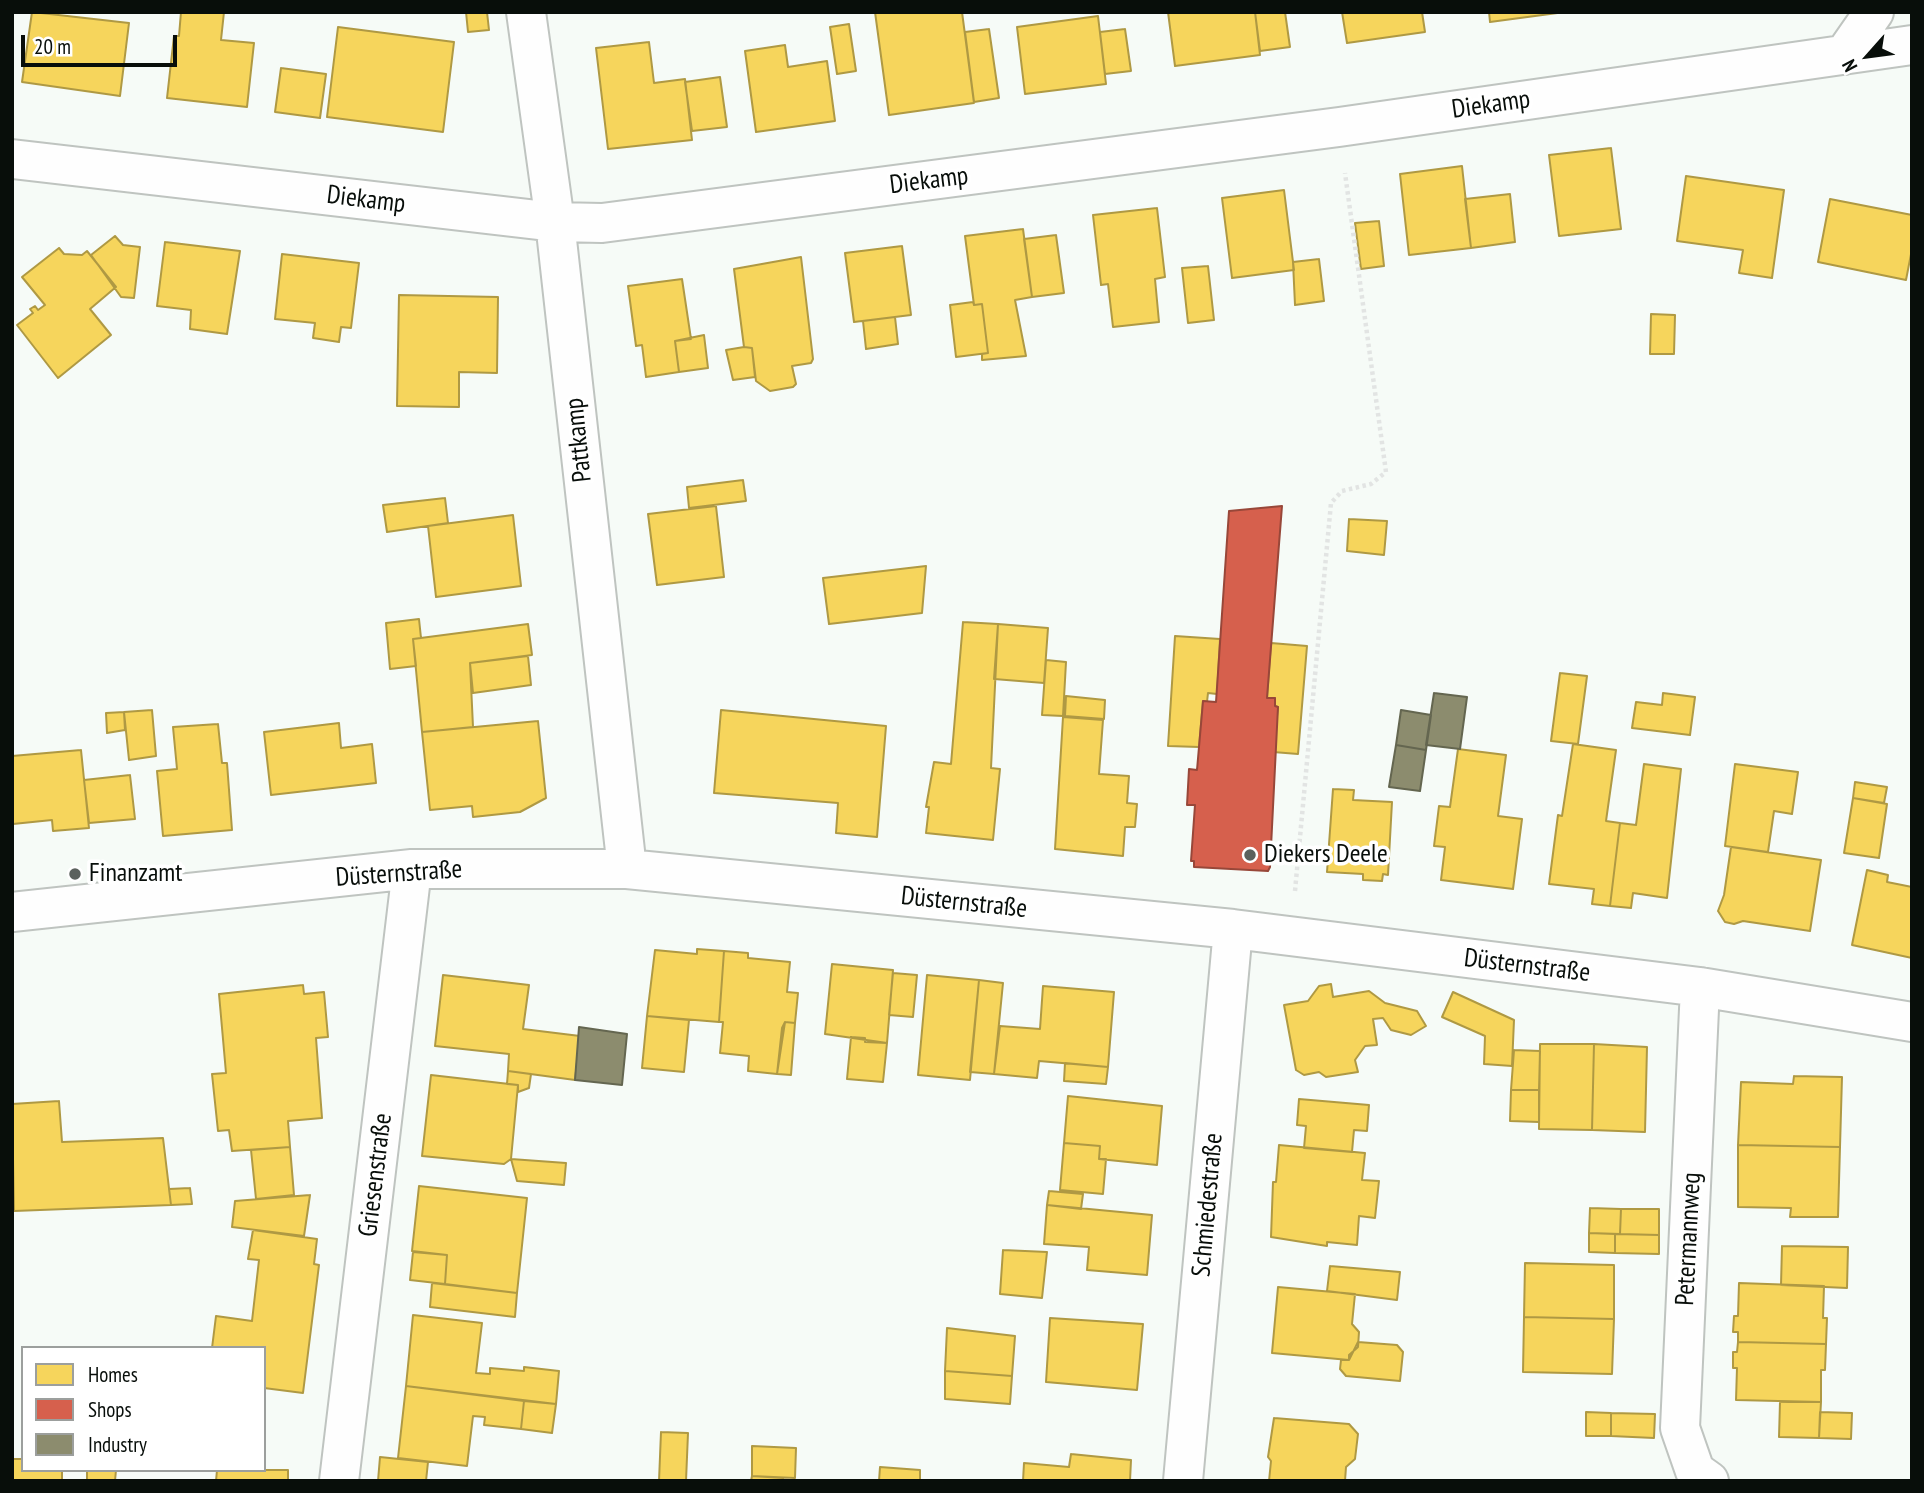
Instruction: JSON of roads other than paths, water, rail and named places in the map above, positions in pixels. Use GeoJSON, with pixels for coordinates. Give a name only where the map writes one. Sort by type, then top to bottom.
{"type":"FeatureCollection","features":[{"type":"Feature","properties":{"kind":"street","name":"Pattkamp"},"geometry":{"type":"LineString","coordinates":[[526,12],[555,222],[627,869]]}},
{"type":"Feature","properties":{"kind":"street"},"geometry":{"type":"LineString","coordinates":[[1844,55],[1874,12]]}},
{"type":"Feature","properties":{"kind":"street","name":"Diekamp"},"geometry":{"type":"LineString","coordinates":[[12,159],[555,222],[602,223],[1339,127],[1912,45]]}},
{"type":"Feature","properties":{"kind":"street","name":"Düsternstraße"},"geometry":{"type":"LineString","coordinates":[[12,912],[412,870],[627,869],[1233,929],[1700,987],[1912,1022]]}},
{"type":"Feature","properties":{"kind":"street","name":"Griesenstraße"},"geometry":{"type":"LineString","coordinates":[[339,1481],[412,870]]}},
{"type":"Feature","properties":{"kind":"street","name":"Schmiedestraße"},"geometry":{"type":"LineString","coordinates":[[1183,1481],[1233,929]]}},
{"type":"Feature","properties":{"kind":"street","name":"Petermannweg"},"geometry":{"type":"LineString","coordinates":[[1700,987],[1680,1428],[1695,1471],[1709,1481]]}},
{"type":"Feature","properties":{"kind":"place","name":"Diekers Deele"},"geometry":{"type":"Point","coordinates":[1250,855]}},
{"type":"Feature","properties":{"kind":"place","name":"Finanzamt"},"geometry":{"type":"Point","coordinates":[75,874]}}]}
